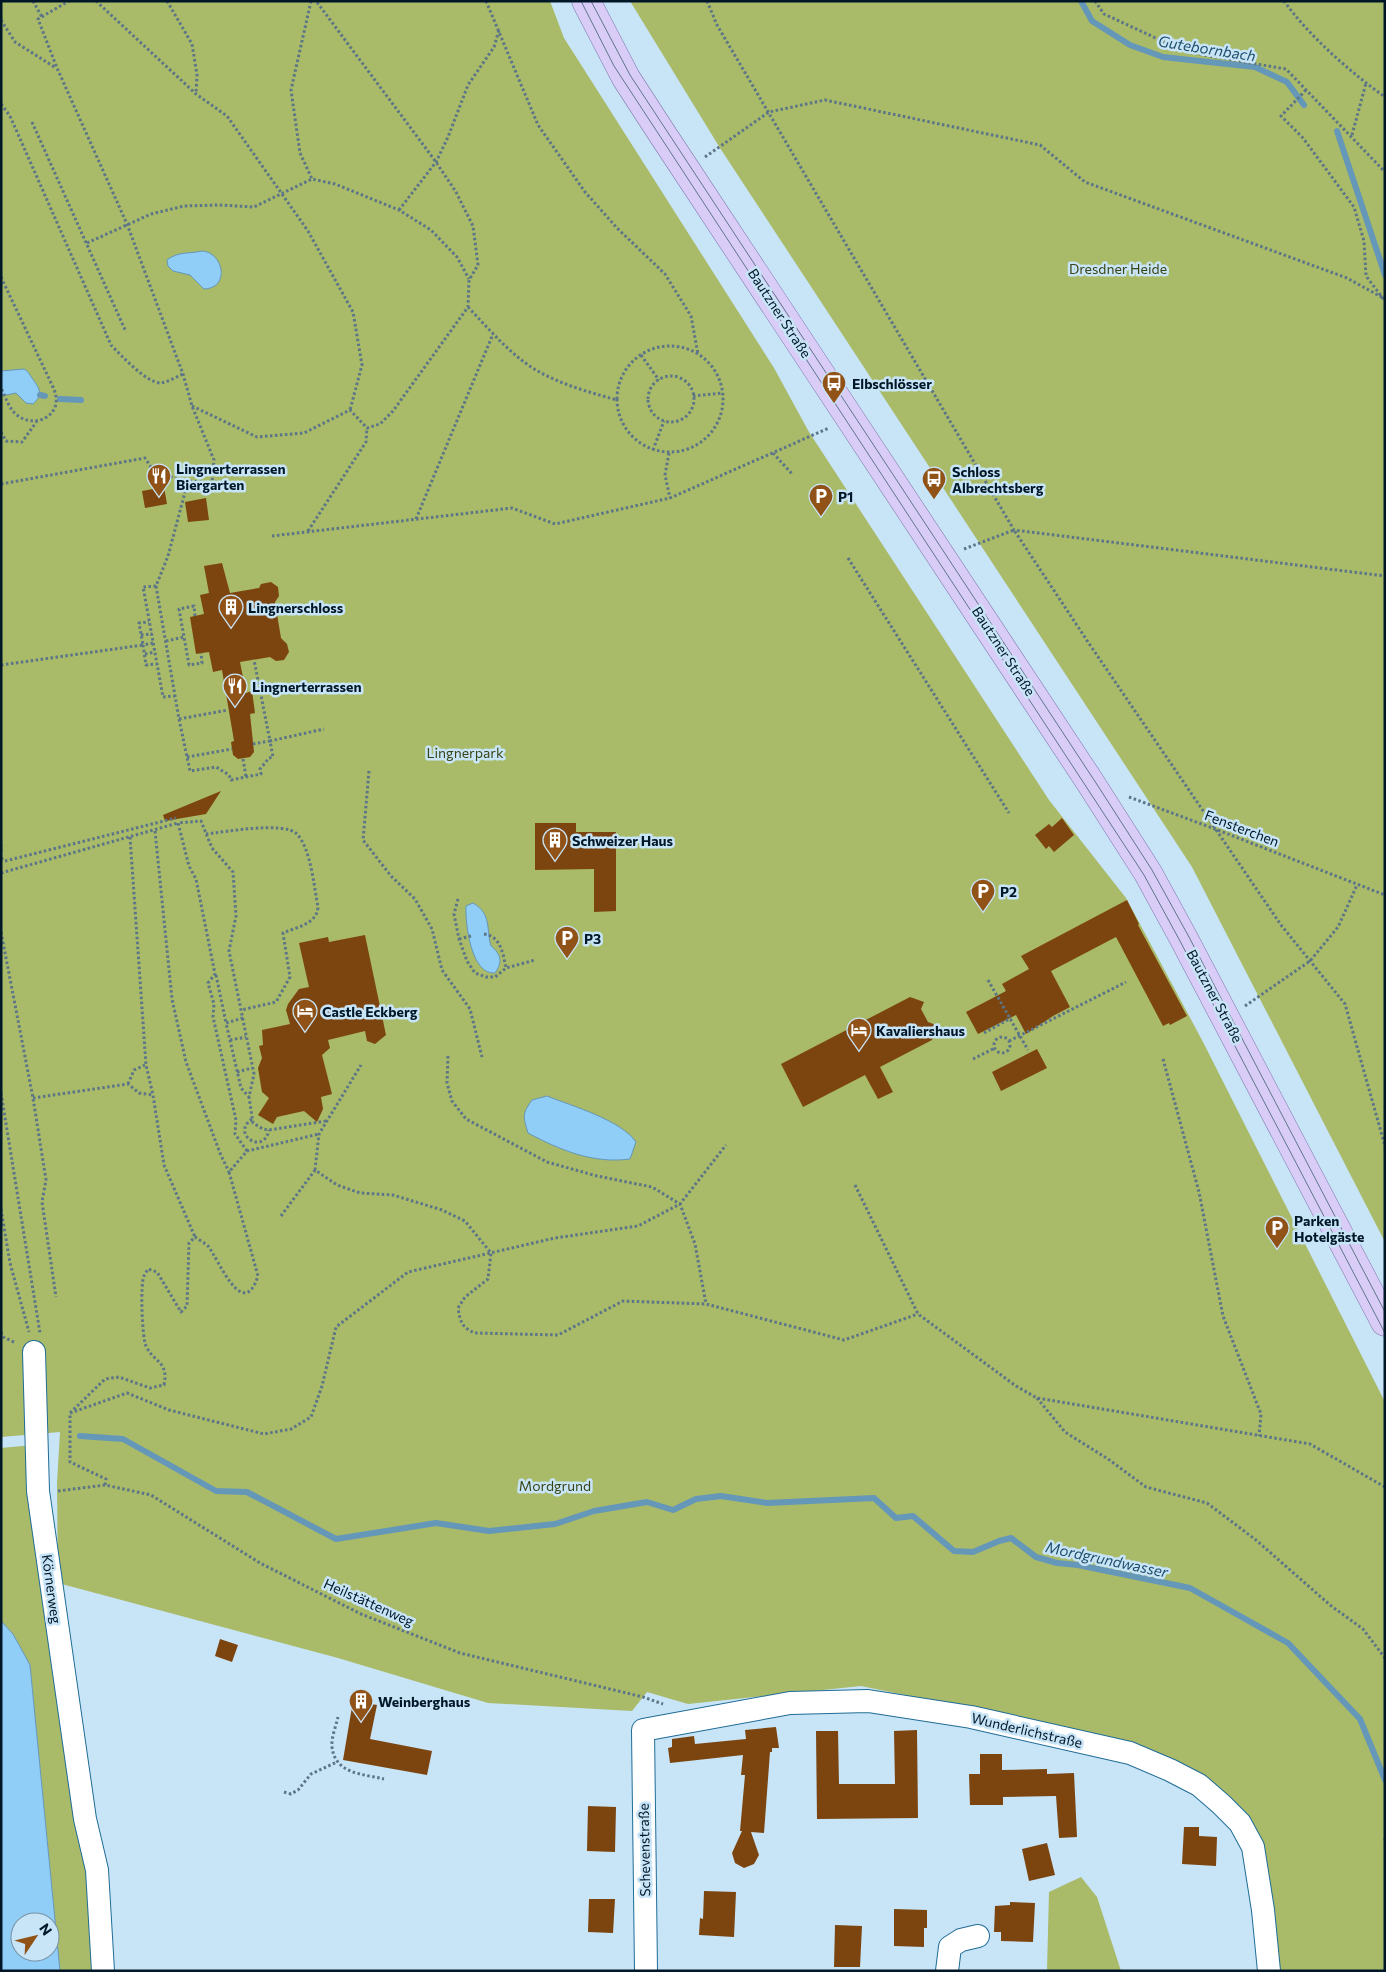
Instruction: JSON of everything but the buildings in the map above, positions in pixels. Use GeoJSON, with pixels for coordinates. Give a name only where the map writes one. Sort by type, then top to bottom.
{"type":"FeatureCollection","features":[{"type":"Feature","properties":{"kind":"main road","name":"Bautzner Straße"},"geometry":{"type":"LineString","coordinates":[[586,1],[626,78],[1148,873],[1385,1322]]}},
{"type":"Feature","properties":{"kind":"street","name":"Körnerweg"},"geometry":{"type":"LineString","coordinates":[[34,1352],[38,1491],[85,1819],[97,1870],[103,1971]]}},
{"type":"Feature","properties":{"kind":"street","name":"Wunderlichstraße"},"geometry":{"type":"LineString","coordinates":[[643,1730],[790,1703],[868,1701],[971,1717],[1130,1753],[1170,1770],[1198,1785],[1240,1823],[1253,1847],[1263,1910],[1269,1971]]}},
{"type":"Feature","properties":{"kind":"street","name":"Schevenstraße"},"geometry":{"type":"LineString","coordinates":[[643,1730],[646,1971]]}},
{"type":"Feature","properties":{"kind":"street"},"geometry":{"type":"LineString","coordinates":[[947,1971],[950,1947],[961,1940],[978,1936]]}},
{"type":"Feature","properties":{"kind":"path"},"geometry":{"type":"LineString","coordinates":[[33,1],[42,17]]}},
{"type":"Feature","properties":{"kind":"path"},"geometry":{"type":"LineString","coordinates":[[1,484],[145,458],[155,473],[188,481],[212,483],[214,460],[192,406],[183,374],[127,224],[56,68],[38,19],[69,1]]}},
{"type":"Feature","properties":{"kind":"path"},"geometry":{"type":"LineString","coordinates":[[96,1],[196,94],[227,116],[308,231],[353,312],[362,366],[350,410],[304,434],[257,437],[192,406]]}},
{"type":"Feature","properties":{"kind":"path"},"geometry":{"type":"LineString","coordinates":[[167,1],[192,44],[197,76],[196,94]]}},
{"type":"Feature","properties":{"kind":"path"},"geometry":{"type":"LineString","coordinates":[[312,1],[290,90],[300,153],[312,179]]}},
{"type":"Feature","properties":{"kind":"path"},"geometry":{"type":"LineString","coordinates":[[316,1],[436,162],[456,192],[473,226],[478,265],[470,280],[468,307],[393,411],[380,424],[367,428]]}},
{"type":"Feature","properties":{"kind":"path"},"geometry":{"type":"LineString","coordinates":[[486,1],[538,126],[585,192],[617,228],[665,274],[691,316],[698,354]]}},
{"type":"Feature","properties":{"kind":"path"},"geometry":{"type":"LineString","coordinates":[[707,1],[717,25],[1014,530],[1281,925],[1346,1004],[1385,1146]]}},
{"type":"Feature","properties":{"kind":"path"},"geometry":{"type":"LineString","coordinates":[[1095,1],[1104,14],[1186,52],[1286,69],[1385,172]]}},
{"type":"Feature","properties":{"kind":"path"},"geometry":{"type":"LineString","coordinates":[[1284,1],[1298,21],[1366,84],[1385,97]]}},
{"type":"Feature","properties":{"kind":"path"},"geometry":{"type":"LineString","coordinates":[[1,20],[15,42],[56,68]]}},
{"type":"Feature","properties":{"kind":"path"},"geometry":{"type":"LineString","coordinates":[[399,210],[436,162],[448,138],[468,86],[494,47],[499,29]]}},
{"type":"Feature","properties":{"kind":"path"},"geometry":{"type":"LineString","coordinates":[[1352,136],[1366,84]]}},
{"type":"Feature","properties":{"kind":"path"},"geometry":{"type":"LineString","coordinates":[[1306,90],[1281,116],[1304,138],[1354,208],[1364,241],[1366,276],[1384,299]]}},
{"type":"Feature","properties":{"kind":"path"},"geometry":{"type":"LineString","coordinates":[[686,170],[769,112],[825,100],[1040,144],[1085,182],[1347,278],[1384,299]]}},
{"type":"Feature","properties":{"kind":"path"},"geometry":{"type":"LineString","coordinates":[[1,104],[10,116],[111,345],[153,382],[163,383],[183,374]]}},
{"type":"Feature","properties":{"kind":"path"},"geometry":{"type":"LineString","coordinates":[[32,122],[126,332]]}},
{"type":"Feature","properties":{"kind":"path"},"geometry":{"type":"LineString","coordinates":[[86,243],[151,214],[184,206],[254,207],[312,179],[335,184],[399,210],[431,230],[457,256],[470,280]]}},
{"type":"Feature","properties":{"kind":"path"},"geometry":{"type":"LineString","coordinates":[[1,277],[56,394],[56,404],[51,413],[37,422],[22,442],[6,440],[1,432]]}},
{"type":"Feature","properties":{"kind":"path"},"geometry":{"type":"LineString","coordinates":[[468,307],[493,334],[525,362],[567,385],[617,400]]}},
{"type":"Feature","properties":{"kind":"path"},"geometry":{"type":"LineString","coordinates":[[416,518],[493,334]]}},
{"type":"Feature","properties":{"kind":"path"},"geometry":{"type":"LineString","coordinates":[[659,347],[679,347],[698,354],[710,364],[719,378],[723,393],[722,412],[714,429],[702,442],[686,450],[669,453],[652,450],[638,442],[627,431],[620,416],[617,400],[619,383],[628,367],[641,355],[659,347]]}},
{"type":"Feature","properties":{"kind":"path"},"geometry":{"type":"LineString","coordinates":[[641,355],[659,380]]}},
{"type":"Feature","properties":{"kind":"path"},"geometry":{"type":"LineString","coordinates":[[667,377],[676,377],[684,381],[690,388],[693,396],[691,409],[683,419],[670,422],[664,421],[652,412],[648,399],[649,391],[659,380],[667,377]]}},
{"type":"Feature","properties":{"kind":"path"},"geometry":{"type":"LineString","coordinates":[[1,388],[9,405],[16,414],[22,419],[37,422]]}},
{"type":"Feature","properties":{"kind":"path"},"geometry":{"type":"LineString","coordinates":[[693,396],[723,393]]}},
{"type":"Feature","properties":{"kind":"path"},"geometry":{"type":"LineString","coordinates":[[307,532],[366,442],[367,428],[350,410]]}},
{"type":"Feature","properties":{"kind":"path"},"geometry":{"type":"LineString","coordinates":[[272,536],[512,508],[555,524],[670,498],[850,419]]}},
{"type":"Feature","properties":{"kind":"path"},"geometry":{"type":"LineString","coordinates":[[652,450],[664,421]]}},
{"type":"Feature","properties":{"kind":"path"},"geometry":{"type":"LineString","coordinates":[[669,453],[665,475],[670,498]]}},
{"type":"Feature","properties":{"kind":"path"},"geometry":{"type":"LineString","coordinates":[[773,453],[793,475]]}},
{"type":"Feature","properties":{"kind":"path"},"geometry":{"type":"LineString","coordinates":[[188,481],[168,556],[156,586],[190,771],[216,767],[229,775],[231,780],[261,774],[260,769],[268,758],[272,757],[254,660]]}},
{"type":"Feature","properties":{"kind":"path"},"geometry":{"type":"LineString","coordinates":[[942,557],[1014,530],[1385,576]]}},
{"type":"Feature","properties":{"kind":"path"},"geometry":{"type":"LineString","coordinates":[[848,558],[1009,813]]}},
{"type":"Feature","properties":{"kind":"path"},"geometry":{"type":"LineString","coordinates":[[156,586],[144,587],[162,697],[175,696]]}},
{"type":"Feature","properties":{"kind":"path"},"geometry":{"type":"LineString","coordinates":[[195,616],[194,606],[179,609],[189,665],[202,662],[201,653]]}},
{"type":"Feature","properties":{"kind":"path"},"geometry":{"type":"LineString","coordinates":[[150,622],[139,623],[146,665],[157,664]]}},
{"type":"Feature","properties":{"kind":"path"},"geometry":{"type":"LineString","coordinates":[[142,635],[152,634]]}},
{"type":"Feature","properties":{"kind":"path"},"geometry":{"type":"LineString","coordinates":[[166,641],[184,637]]}},
{"type":"Feature","properties":{"kind":"path"},"geometry":{"type":"LineString","coordinates":[[1,665],[153,643]]}},
{"type":"Feature","properties":{"kind":"path"},"geometry":{"type":"LineString","coordinates":[[145,654],[155,652]]}},
{"type":"Feature","properties":{"kind":"path"},"geometry":{"type":"LineString","coordinates":[[179,719],[228,710]]}},
{"type":"Feature","properties":{"kind":"path"},"geometry":{"type":"LineString","coordinates":[[253,744],[324,729]]}},
{"type":"Feature","properties":{"kind":"path"},"geometry":{"type":"LineString","coordinates":[[187,757],[232,748]]}},
{"type":"Feature","properties":{"kind":"path"},"geometry":{"type":"LineString","coordinates":[[243,758],[246,777]]}},
{"type":"Feature","properties":{"kind":"path"},"geometry":{"type":"LineString","coordinates":[[368,771],[363,840],[391,876],[415,899],[432,929],[442,970],[470,1009],[482,1057]]}},
{"type":"Feature","properties":{"kind":"path","name":"Fensterchen"},"geometry":{"type":"LineString","coordinates":[[1125,796],[1385,895]]}},
{"type":"Feature","properties":{"kind":"path"},"geometry":{"type":"LineString","coordinates":[[1,858],[5,861],[176,818]]}},
{"type":"Feature","properties":{"kind":"path"},"geometry":{"type":"LineString","coordinates":[[1,873],[178,823],[201,821],[212,848],[233,872],[236,916],[229,951],[254,1074],[249,1097],[253,1123],[269,1130],[326,1121]]}},
{"type":"Feature","properties":{"kind":"path"},"geometry":{"type":"LineString","coordinates":[[178,823],[189,866],[196,879],[241,1088],[249,1097]]}},
{"type":"Feature","properties":{"kind":"path"},"geometry":{"type":"LineString","coordinates":[[206,834],[276,828],[290,829],[298,835],[308,858],[318,914],[313,920],[283,933],[290,977],[276,1002],[241,1010]]}},
{"type":"Feature","properties":{"kind":"path"},"geometry":{"type":"LineString","coordinates":[[130,838],[145,1065],[153,1094],[164,1165],[195,1237],[207,1245],[231,1286],[240,1292],[247,1292],[256,1285],[258,1276],[230,1172],[220,1153],[186,1062],[172,999],[155,831]]}},
{"type":"Feature","properties":{"kind":"path"},"geometry":{"type":"LineString","coordinates":[[1,844],[1,853]]}},
{"type":"Feature","properties":{"kind":"path"},"geometry":{"type":"LineString","coordinates":[[1226,1019],[1310,961],[1338,927],[1357,885]]}},
{"type":"Feature","properties":{"kind":"path"},"geometry":{"type":"LineString","coordinates":[[458,899],[454,914],[459,939],[475,973],[486,977],[495,977],[506,968],[535,960]]}},
{"type":"Feature","properties":{"kind":"path"},"geometry":{"type":"LineString","coordinates":[[1,932],[33,1098],[46,1180],[42,1202],[56,1297]]}},
{"type":"Feature","properties":{"kind":"path"},"geometry":{"type":"LineString","coordinates":[[486,934],[494,937],[502,949],[506,968]]}},
{"type":"Feature","properties":{"kind":"path"},"geometry":{"type":"LineString","coordinates":[[459,939],[469,936]]}},
{"type":"Feature","properties":{"kind":"path"},"geometry":{"type":"LineString","coordinates":[[215,974],[208,983],[214,1004],[213,1017],[236,1120],[235,1134],[247,1151]]}},
{"type":"Feature","properties":{"kind":"path"},"geometry":{"type":"LineString","coordinates":[[988,980],[1028,1050]]}},
{"type":"Feature","properties":{"kind":"path"},"geometry":{"type":"LineString","coordinates":[[1009,1041],[1126,982]]}},
{"type":"Feature","properties":{"kind":"path"},"geometry":{"type":"LineString","coordinates":[[226,1024],[243,1018]]}},
{"type":"Feature","properties":{"kind":"path"},"geometry":{"type":"LineString","coordinates":[[984,1034],[1010,1018]]}},
{"type":"Feature","properties":{"kind":"path"},"geometry":{"type":"LineString","coordinates":[[230,1040],[246,1037]]}},
{"type":"Feature","properties":{"kind":"path"},"geometry":{"type":"LineString","coordinates":[[999,1037],[1009,1041],[1009,1047],[1004,1052],[999,1052],[995,1048],[994,1043],[999,1037]]}},
{"type":"Feature","properties":{"kind":"path"},"geometry":{"type":"LineString","coordinates":[[974,1059],[995,1048]]}},
{"type":"Feature","properties":{"kind":"path"},"geometry":{"type":"LineString","coordinates":[[448,1056],[447,1083],[452,1101],[466,1119],[547,1162],[597,1176],[652,1187],[680,1204],[695,1244],[706,1304]]}},
{"type":"Feature","properties":{"kind":"path"},"geometry":{"type":"LineString","coordinates":[[1163,1059],[1199,1192],[1223,1316],[1261,1414],[1259,1436]]}},
{"type":"Feature","properties":{"kind":"path"},"geometry":{"type":"LineString","coordinates":[[128,1084],[134,1070],[145,1065]]}},
{"type":"Feature","properties":{"kind":"path"},"geometry":{"type":"LineString","coordinates":[[281,1216],[314,1170],[319,1134],[361,1065]]}},
{"type":"Feature","properties":{"kind":"path"},"geometry":{"type":"LineString","coordinates":[[237,1072],[252,1068]]}},
{"type":"Feature","properties":{"kind":"path"},"geometry":{"type":"LineString","coordinates":[[33,1098],[128,1084],[139,1093],[153,1094]]}},
{"type":"Feature","properties":{"kind":"path"},"geometry":{"type":"LineString","coordinates":[[1,1093],[40,1335],[34,1352]]}},
{"type":"Feature","properties":{"kind":"path"},"geometry":{"type":"LineString","coordinates":[[252,1118],[245,1126],[245,1135],[248,1139],[261,1141],[268,1134],[269,1130]]}},
{"type":"Feature","properties":{"kind":"path"},"geometry":{"type":"LineString","coordinates":[[230,1172],[247,1151],[319,1134]]}},
{"type":"Feature","properties":{"kind":"path"},"geometry":{"type":"LineString","coordinates":[[70,1413],[126,1393],[169,1410],[264,1434],[291,1429],[310,1417],[322,1386],[336,1327],[408,1272],[554,1238],[638,1226],[680,1204],[726,1145]]}},
{"type":"Feature","properties":{"kind":"path"},"geometry":{"type":"LineString","coordinates":[[314,1170],[337,1185],[360,1192],[393,1195],[442,1210],[465,1221],[491,1253],[488,1279],[465,1297],[458,1308],[464,1328],[475,1334],[558,1335],[623,1300],[706,1304],[844,1340],[918,1314]]}},
{"type":"Feature","properties":{"kind":"path"},"geometry":{"type":"LineString","coordinates":[[855,1185],[918,1314],[1016,1386],[1037,1398],[1310,1444],[1385,1487]]}},
{"type":"Feature","properties":{"kind":"path"},"geometry":{"type":"LineString","coordinates":[[1,1209],[10,1263],[34,1352]]}},
{"type":"Feature","properties":{"kind":"path"},"geometry":{"type":"LineString","coordinates":[[105,1485],[106,1479],[70,1462],[70,1413],[105,1379],[119,1377],[150,1388],[164,1385],[165,1368],[146,1346],[142,1320],[143,1277],[148,1269],[157,1272],[181,1312],[187,1306],[189,1243],[195,1237]]}},
{"type":"Feature","properties":{"kind":"path"},"geometry":{"type":"LineString","coordinates":[[1037,1398],[1065,1432],[1108,1459],[1146,1487],[1207,1503],[1256,1540],[1330,1605],[1363,1629],[1385,1658]]}},
{"type":"Feature","properties":{"kind":"path","name":"Heilstättenweg"},"geometry":{"type":"LineString","coordinates":[[38,1491],[58,1491],[105,1485],[151,1495],[260,1563],[361,1614],[460,1653],[643,1697],[670,1706]]}},
{"type":"Feature","properties":{"kind":"path"},"geometry":{"type":"LineString","coordinates":[[338,1717],[332,1747],[337,1762],[345,1770],[384,1779]]}},
{"type":"Feature","properties":{"kind":"path"},"geometry":{"type":"LineString","coordinates":[[284,1792],[291,1794],[298,1790],[311,1774],[337,1762]]}},
{"type":"Feature","properties":{"kind":"path"},"geometry":{"type":"LineString","coordinates":[[1384,1838],[1385,1843]]}},
{"type":"Feature","properties":{"kind":"green space","name":"Lingnerpark"},"geometry":{"type":"Polygon","coordinates":[[[1,1],[550,1],[564,38],[774,368],[809,432],[1049,800],[1126,898],[1203,1042],[1385,1402],[1385,1971],[1276,1971],[1269,1911],[1226,1798],[973,1709],[861,1686],[688,1704],[647,1692],[632,1711],[488,1703],[338,1658],[58,1583],[57,1483],[60,1432],[1,1437],[1,1]]]}},
{"type":"Feature","properties":{"kind":"green space","name":"Dresdner Heide"},"geometry":{"type":"Polygon","coordinates":[[[630,1],[1385,1],[1385,1242],[1192,867],[720,148],[630,1]]]}},
{"type":"Feature","properties":{"kind":"green space"},"geometry":{"type":"Polygon","coordinates":[[[33,1445],[98,1971],[60,1971],[60,1912],[54,1912],[30,1665],[13,1634],[1,1621],[1,1448],[33,1445]]]}},
{"type":"Feature","properties":{"kind":"green space"},"geometry":{"type":"Polygon","coordinates":[[[1081,1877],[1097,1897],[1121,1971],[1047,1971],[1049,1892],[1081,1877]]]}},
{"type":"Feature","properties":{"kind":"water"},"geometry":{"type":"Polygon","coordinates":[[[202,251],[215,257],[221,270],[221,277],[218,283],[213,287],[204,289],[190,275],[173,271],[168,266],[167,260],[180,254],[202,251]]]}},
{"type":"Feature","properties":{"kind":"water"},"geometry":{"type":"Polygon","coordinates":[[[24,369],[29,373],[39,391],[38,397],[33,404],[26,403],[16,393],[1,396],[1,371],[24,369]]]}},
{"type":"Feature","properties":{"kind":"water"},"geometry":{"type":"Polygon","coordinates":[[[473,903],[479,907],[486,917],[491,946],[500,958],[495,973],[487,971],[480,966],[471,947],[468,935],[466,906],[473,903]]]}},
{"type":"Feature","properties":{"kind":"water"},"geometry":{"type":"Polygon","coordinates":[[[547,1096],[608,1120],[629,1134],[636,1142],[630,1159],[603,1159],[577,1154],[552,1145],[528,1133],[524,1119],[526,1109],[532,1100],[547,1096]]]}},
{"type":"Feature","properties":{"kind":"water"},"geometry":{"type":"Polygon","coordinates":[[[1,1621],[13,1634],[30,1665],[54,1912],[10,1912],[10,1962],[59,1962],[60,1971],[1,1971],[1,1621]]]}},
{"type":"Feature","properties":{"kind":"waterway","name":"Gutebornbach"},"geometry":{"type":"LineString","coordinates":[[1081,1],[1092,21],[1130,45],[1163,57],[1255,67],[1287,82],[1304,105]]}},
{"type":"Feature","properties":{"kind":"waterway","name":"Gutebornbach"},"geometry":{"type":"LineString","coordinates":[[1337,131],[1385,275]]}},
{"type":"Feature","properties":{"kind":"waterway"},"geometry":{"type":"LineString","coordinates":[[40,395],[45,396]]}},
{"type":"Feature","properties":{"kind":"waterway"},"geometry":{"type":"LineString","coordinates":[[60,399],[81,400]]}},
{"type":"Feature","properties":{"kind":"waterway","name":"Mordgrundwasser"},"geometry":{"type":"LineString","coordinates":[[80,1436],[123,1439],[216,1491],[247,1492],[336,1539],[436,1523],[489,1531],[555,1524],[594,1511],[647,1502],[673,1510],[696,1499],[721,1496],[767,1503],[874,1498],[896,1518],[913,1516],[954,1551],[973,1552],[1011,1538],[1036,1557],[1057,1563],[1078,1565],[1190,1588],[1288,1643],[1360,1719],[1385,1780]]}},
{"type":"Feature","properties":{"kind":"tram line"},"geometry":{"type":"LineString","coordinates":[[581,1],[614,66],[1144,875],[1385,1333]]}},
{"type":"Feature","properties":{"kind":"tram line"},"geometry":{"type":"LineString","coordinates":[[591,1],[630,75],[1152,870],[1385,1312]]}},
{"type":"Feature","properties":{"kind":"place","name":"Elbschlösser"},"geometry":{"type":"Point","coordinates":[834,404]}},
{"type":"Feature","properties":{"kind":"place","name":"Lingnerterrassen Biergarten"},"geometry":{"type":"Point","coordinates":[159,497]}},
{"type":"Feature","properties":{"kind":"place","name":"Schloss Albrechtsberg"},"geometry":{"type":"Point","coordinates":[934,500]}},
{"type":"Feature","properties":{"kind":"place","name":"P1"},"geometry":{"type":"Point","coordinates":[821,517]}},
{"type":"Feature","properties":{"kind":"place","name":"Lingnerschloss"},"geometry":{"type":"Point","coordinates":[231,628]}},
{"type":"Feature","properties":{"kind":"place","name":"Lingnerterrassen"},"geometry":{"type":"Point","coordinates":[235,707]}},
{"type":"Feature","properties":{"kind":"place","name":"Schweizer Haus"},"geometry":{"type":"Point","coordinates":[555,861]}},
{"type":"Feature","properties":{"kind":"place","name":"P2"},"geometry":{"type":"Point","coordinates":[983,912]}},
{"type":"Feature","properties":{"kind":"place","name":"P3"},"geometry":{"type":"Point","coordinates":[567,959]}},
{"type":"Feature","properties":{"kind":"place","name":"Castle Eckberg"},"geometry":{"type":"Point","coordinates":[305,1032]}},
{"type":"Feature","properties":{"kind":"place","name":"Kavaliershaus"},"geometry":{"type":"Point","coordinates":[859,1051]}},
{"type":"Feature","properties":{"kind":"place","name":"Parken Hotelgäste"},"geometry":{"type":"Point","coordinates":[1277,1249]}},
{"type":"Feature","properties":{"kind":"place","name":"Weinberghaus"},"geometry":{"type":"Point","coordinates":[361,1722]}},
{"type":"Feature","properties":{"kind":"park label","name":"Mordgrund"},"geometry":{"type":"Point","coordinates":[555,1485]}}]}
